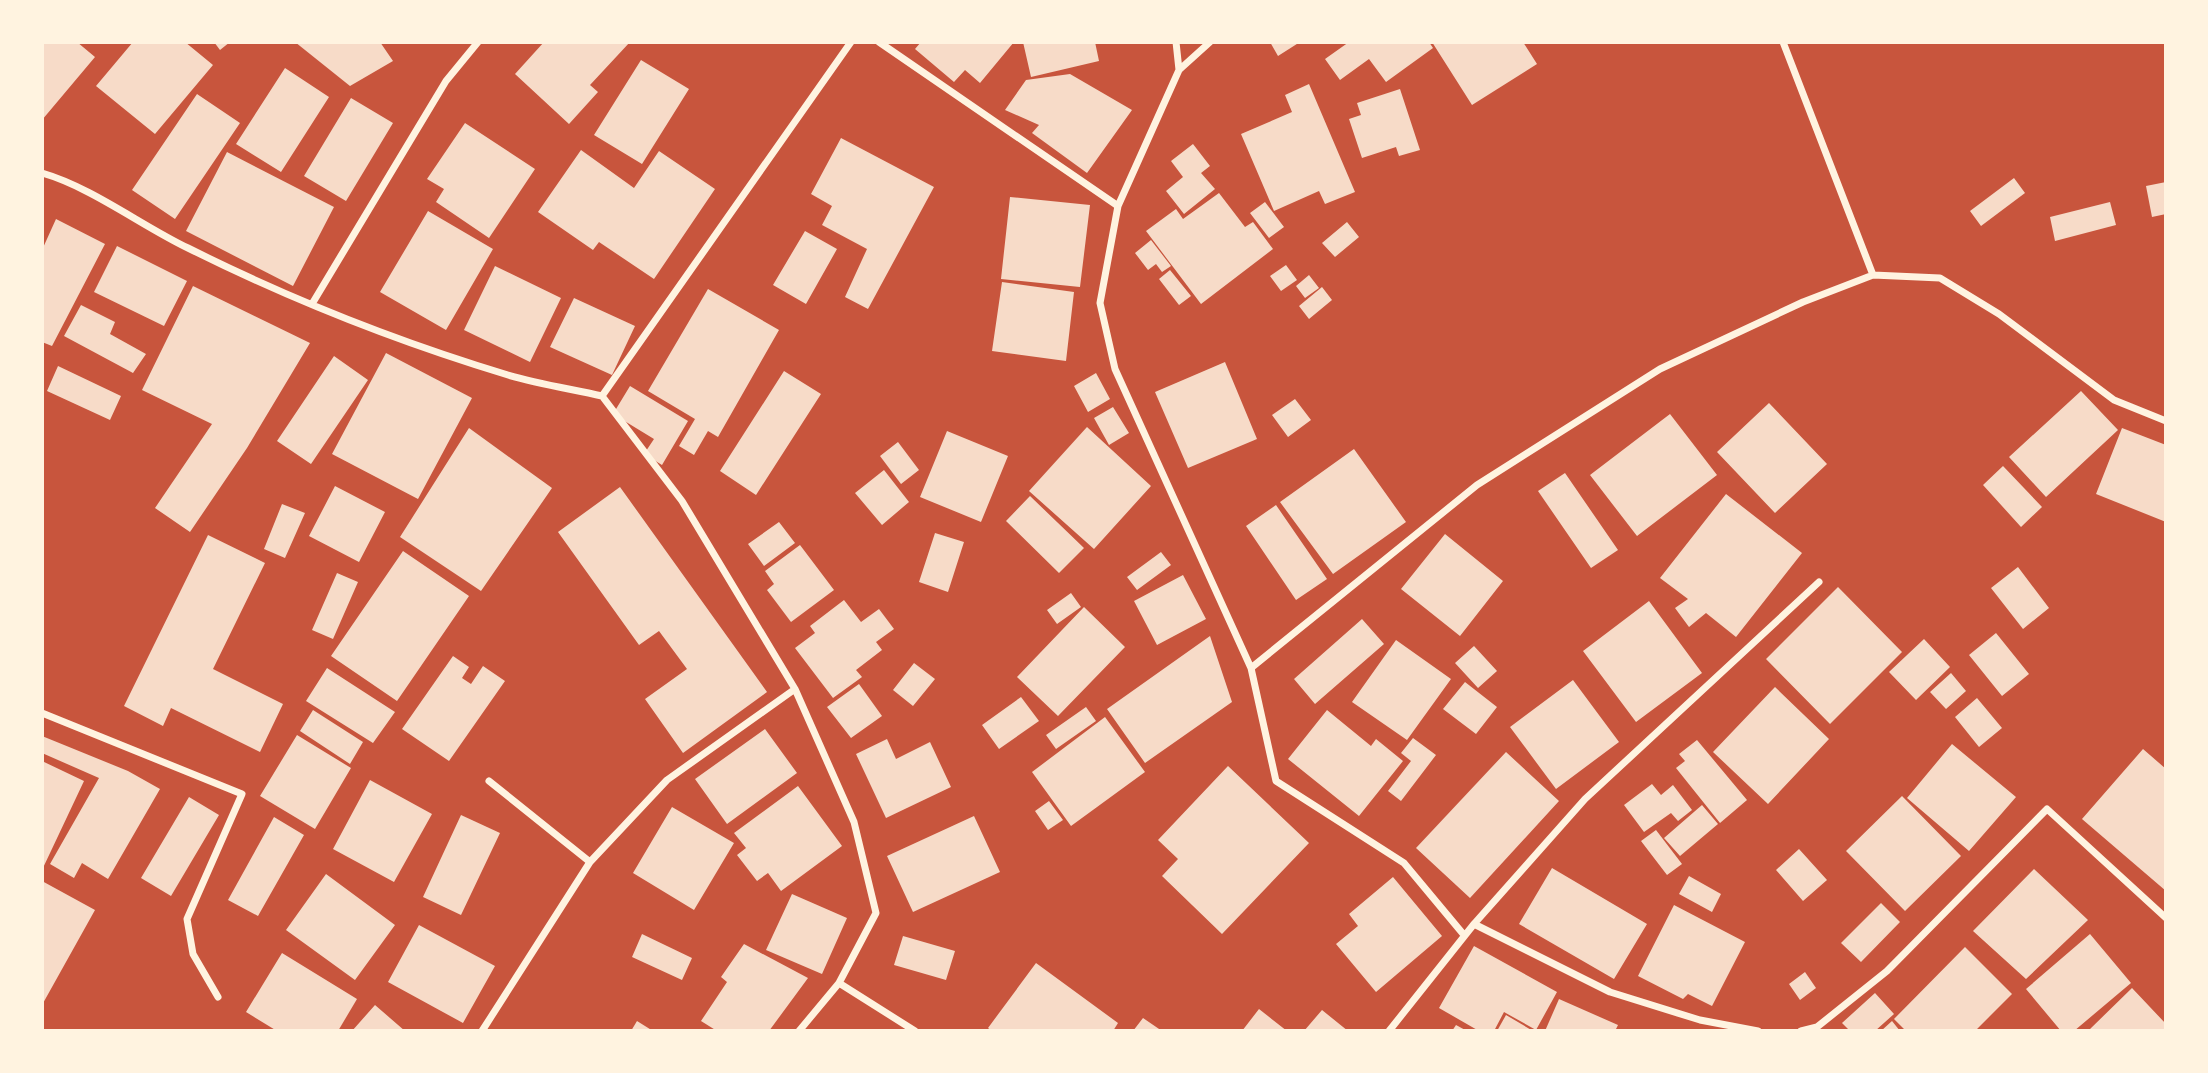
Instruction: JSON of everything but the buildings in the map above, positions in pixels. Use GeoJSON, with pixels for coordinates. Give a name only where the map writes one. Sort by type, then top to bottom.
{"type":"FeatureCollection","features":[{"type":"Feature","properties":{"kind":"street"},"geometry":{"type":"LineString","coordinates":[[312,304],[446,81],[478,42]]}},
{"type":"Feature","properties":{"kind":"street"},"geometry":{"type":"LineString","coordinates":[[602,396],[851,42]]}},
{"type":"Feature","properties":{"kind":"street"},"geometry":{"type":"LineString","coordinates":[[879,42],[1118,206]]}},
{"type":"Feature","properties":{"kind":"street"},"geometry":{"type":"LineString","coordinates":[[1176,42],[1179,70]]}},
{"type":"Feature","properties":{"kind":"street"},"geometry":{"type":"LineString","coordinates":[[1210,42],[1179,70],[1118,206],[1100,303],[1115,369],[1251,668],[1276,781],[1404,863],[1465,935]]}},
{"type":"Feature","properties":{"kind":"street"},"geometry":{"type":"LineString","coordinates":[[1783,42],[1873,275]]}},
{"type":"Feature","properties":{"kind":"street"},"geometry":{"type":"LineString","coordinates":[[42,173],[117,209],[187,248],[312,304],[421,347],[511,376],[602,396],[682,501],[795,689],[854,822],[876,913],[839,983],[799,1031]]}},
{"type":"Feature","properties":{"kind":"street"},"geometry":{"type":"LineString","coordinates":[[1251,668],[1477,485],[1649,377],[1803,302],[1873,275],[1940,278],[1999,314],[2114,400],[2166,421]]}},
{"type":"Feature","properties":{"kind":"street"},"geometry":{"type":"LineString","coordinates":[[1389,1031],[1474,924],[1586,799],[1819,582]]}},
{"type":"Feature","properties":{"kind":"street"},"geometry":{"type":"LineString","coordinates":[[482,1031],[590,862],[667,780],[795,689]]}},
{"type":"Feature","properties":{"kind":"street"},"geometry":{"type":"LineString","coordinates":[[42,713],[242,794],[187,919],[193,954],[218,996]]}},
{"type":"Feature","properties":{"kind":"street"},"geometry":{"type":"LineString","coordinates":[[489,781],[590,862]]}},
{"type":"Feature","properties":{"kind":"street"},"geometry":{"type":"LineString","coordinates":[[1801,1031],[1817,1027],[1887,971],[2047,809],[2166,918]]}},
{"type":"Feature","properties":{"kind":"street"},"geometry":{"type":"LineString","coordinates":[[1474,924],[1610,992],[1700,1020],[1758,1031]]}},
{"type":"Feature","properties":{"kind":"street"},"geometry":{"type":"LineString","coordinates":[[839,983],[915,1031]]}}]}
